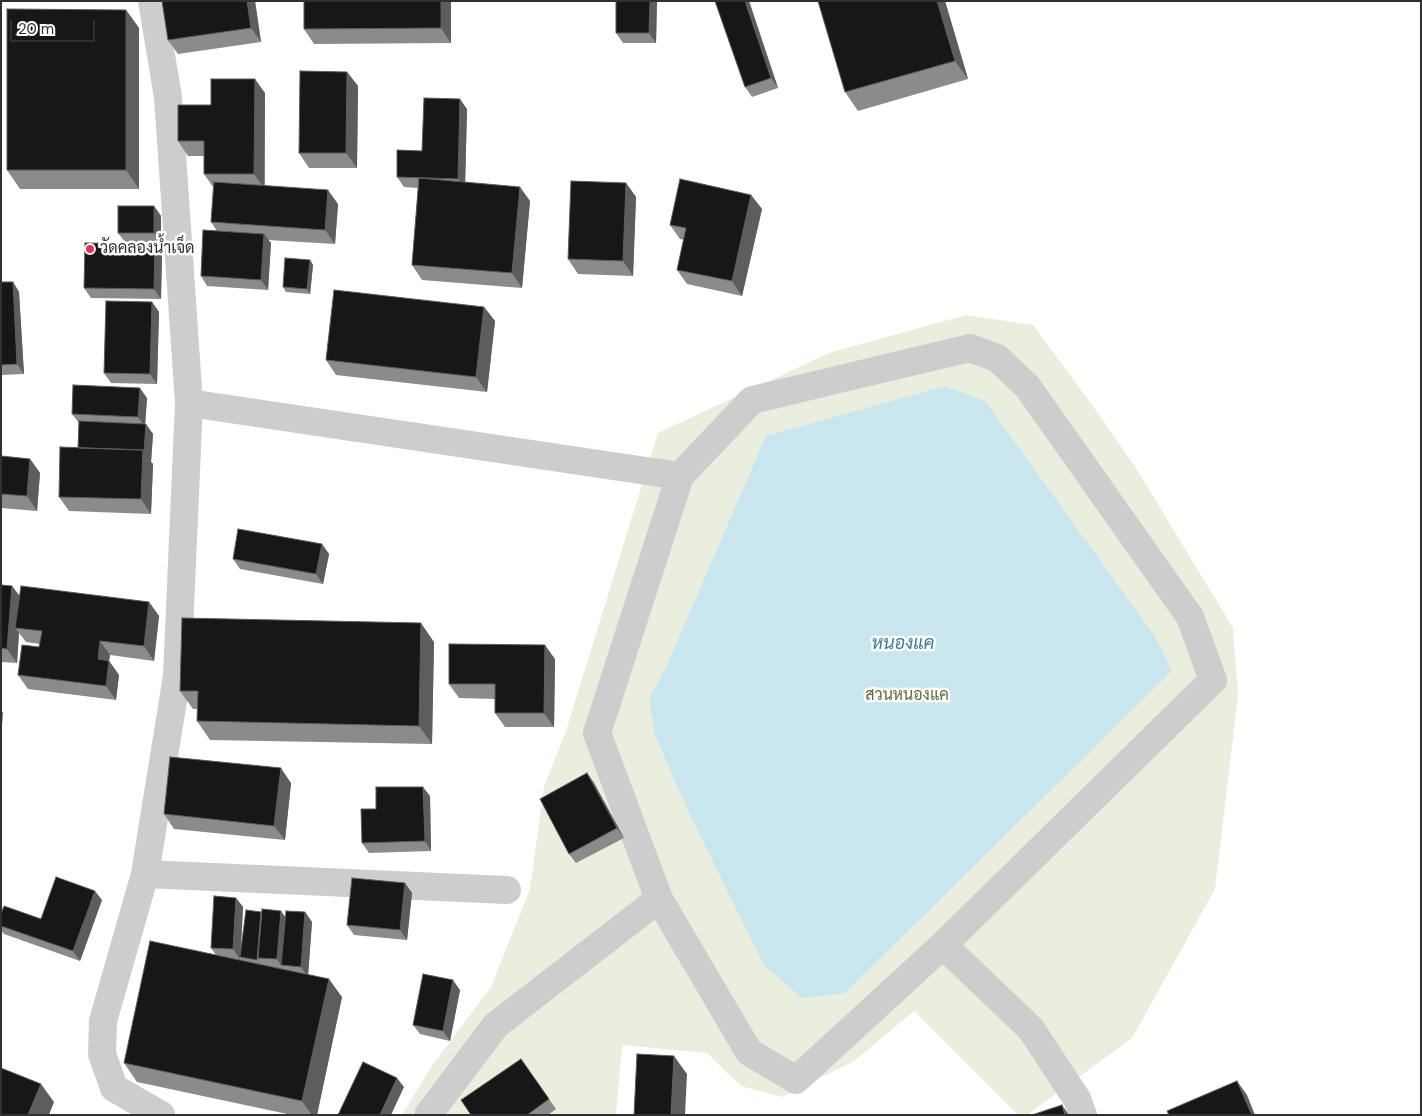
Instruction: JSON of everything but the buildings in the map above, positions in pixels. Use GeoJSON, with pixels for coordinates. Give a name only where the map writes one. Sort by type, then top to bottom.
{"type":"FeatureCollection","features":[{"type":"Feature","properties":{"kind":"street"},"geometry":{"type":"LineString","coordinates":[[152,1],[168,97],[189,403],[177,676],[145,874],[103,1021],[102,1054],[114,1088],[162,1115]]}},
{"type":"Feature","properties":{"kind":"street"},"geometry":{"type":"LineString","coordinates":[[970,348],[997,358],[1027,386],[1190,617],[1213,680],[943,945],[796,1080],[750,1052],[659,899],[596,733],[680,476],[752,400],[970,348]]}},
{"type":"Feature","properties":{"kind":"street"},"geometry":{"type":"LineString","coordinates":[[189,403],[680,476]]}},
{"type":"Feature","properties":{"kind":"street"},"geometry":{"type":"LineString","coordinates":[[145,874],[507,890]]}},
{"type":"Feature","properties":{"kind":"street"},"geometry":{"type":"LineString","coordinates":[[428,1115],[496,1025],[659,899]]}},
{"type":"Feature","properties":{"kind":"street"},"geometry":{"type":"LineString","coordinates":[[943,945],[1031,1029],[1077,1099],[1083,1115]]}},
{"type":"Feature","properties":{"kind":"green space","name":"สวนหนองแค"},"geometry":{"type":"Polygon","coordinates":[[[966,315],[1033,325],[1136,468],[1233,628],[1238,695],[1215,889],[1132,1038],[1027,1115],[1018,1115],[914,1011],[854,1061],[782,1097],[741,1086],[707,1053],[622,1045],[616,1115],[402,1115],[431,1067],[491,987],[530,889],[544,787],[565,734],[658,433],[829,353],[966,315]]]}},
{"type":"Feature","properties":{"kind":"water","name":"หนองแค"},"geometry":{"type":"Polygon","coordinates":[[[945,386],[985,401],[1156,638],[1172,671],[845,993],[802,998],[764,965],[689,813],[655,735],[649,699],[668,663],[766,436],[945,386]]]}},
{"type":"Feature","properties":{"kind":"place","name":"วัดคลองน้ำเจ็ด"},"geometry":{"type":"Point","coordinates":[90,249]}}]}
